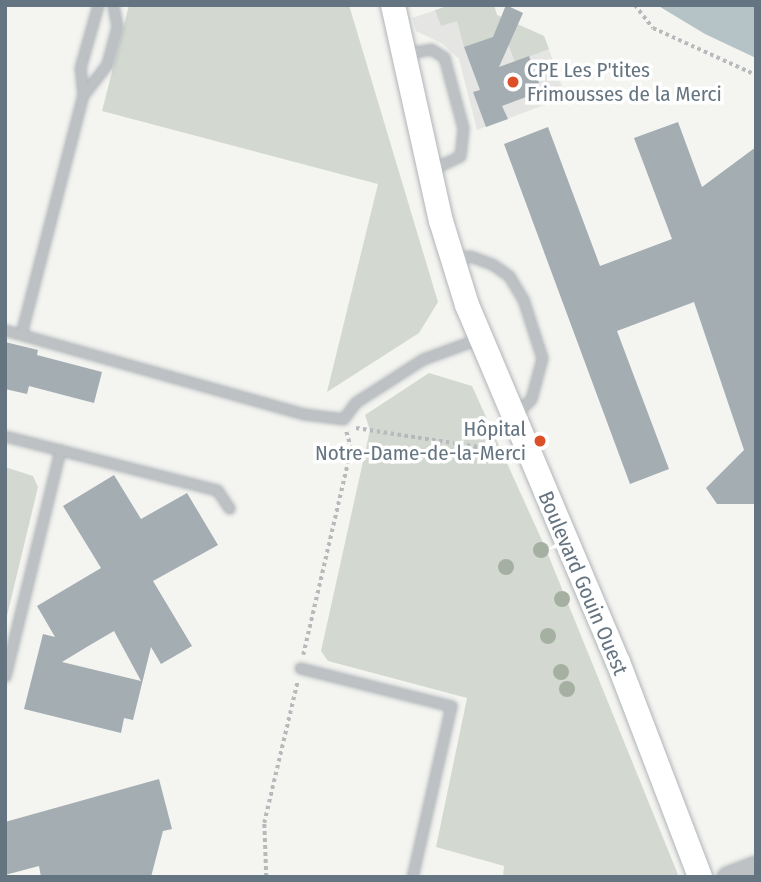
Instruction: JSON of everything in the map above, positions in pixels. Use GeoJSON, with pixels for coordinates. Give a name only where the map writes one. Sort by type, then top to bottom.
{"type":"FeatureCollection","features":[{"type":"Feature","properties":{"kind":"street","name":"Boulevard Gouin Ouest"},"geometry":{"type":"LineString","coordinates":[[393,5],[407,53],[430,169],[452,258],[479,339],[618,662],[699,877]]}},
{"type":"Feature","properties":{"kind":"street"},"geometry":{"type":"LineString","coordinates":[[727,877],[756,866]]}},
{"type":"Feature","properties":{"kind":"lane"},"geometry":{"type":"LineString","coordinates":[[21,334],[83,96],[80,68],[97,5]]}},
{"type":"Feature","properties":{"kind":"lane"},"geometry":{"type":"LineString","coordinates":[[83,96],[107,64],[117,26],[113,5]]}},
{"type":"Feature","properties":{"kind":"lane"},"geometry":{"type":"LineString","coordinates":[[407,53],[431,49],[444,57],[463,128],[460,156],[430,169]]}},
{"type":"Feature","properties":{"kind":"lane"},"geometry":{"type":"LineString","coordinates":[[452,258],[470,256],[492,264],[509,276],[523,299],[542,358],[531,399],[511,416]]}},
{"type":"Feature","properties":{"kind":"lane"},"geometry":{"type":"LineString","coordinates":[[5,330],[304,414],[343,419],[356,402],[424,359],[479,339]]}},
{"type":"Feature","properties":{"kind":"lane"},"geometry":{"type":"LineString","coordinates":[[5,436],[217,490],[229,508]]}},
{"type":"Feature","properties":{"kind":"lane"},"geometry":{"type":"LineString","coordinates":[[5,676],[60,450]]}},
{"type":"Feature","properties":{"kind":"lane"},"geometry":{"type":"LineString","coordinates":[[300,668],[451,706],[412,877]]}},
{"type":"Feature","properties":{"kind":"path"},"geometry":{"type":"LineString","coordinates":[[635,5],[642,20],[653,27],[756,75]]}},
{"type":"Feature","properties":{"kind":"path"},"geometry":{"type":"LineString","coordinates":[[343,419],[356,428],[508,451]]}},
{"type":"Feature","properties":{"kind":"path"},"geometry":{"type":"LineString","coordinates":[[266,877],[264,823],[351,449],[343,419]]}},
{"type":"Feature","properties":{"kind":"shaded area"},"geometry":{"type":"Polygon","coordinates":[[[129,5],[349,5],[438,302],[419,333],[327,392],[378,184],[102,111],[129,5]]]}},
{"type":"Feature","properties":{"kind":"shaded area","name":"CPE Les P'tites Frimousses de la Merci"},"geometry":{"type":"Polygon","coordinates":[[[451,5],[494,5],[497,15],[544,36],[566,97],[477,130],[459,59],[443,44],[416,31],[412,18],[451,5]]]}},
{"type":"Feature","properties":{"kind":"shaded area"},"geometry":{"type":"Polygon","coordinates":[[[451,5],[494,5],[497,15],[544,36],[549,49],[515,62],[508,44],[464,47],[457,21],[441,26],[435,10],[451,5]]]}},
{"type":"Feature","properties":{"kind":"shaded area"},"geometry":{"type":"Polygon","coordinates":[[[657,5],[756,5],[756,58],[705,34],[657,5]]]}},
{"type":"Feature","properties":{"kind":"shaded area"},"geometry":{"type":"Polygon","coordinates":[[[429,373],[472,386],[545,547],[679,877],[503,877],[504,866],[436,847],[467,698],[328,661],[321,651],[370,430],[365,415],[429,373]]]}},
{"type":"Feature","properties":{"kind":"shaded area"},"geometry":{"type":"Polygon","coordinates":[[[5,467],[33,476],[38,487],[6,620],[5,467]]]}},
{"type":"Feature","properties":{"kind":"building"},"geometry":{"type":"Polygon","coordinates":[[[506,5],[523,13],[499,67],[529,56],[542,91],[502,106],[508,119],[486,127],[473,92],[480,90],[464,47],[493,37],[506,5]]]}},
{"type":"Feature","properties":{"kind":"building"},"geometry":{"type":"Polygon","coordinates":[[[678,122],[702,187],[756,147],[756,504],[717,504],[706,488],[744,450],[694,302],[617,331],[669,469],[630,484],[504,144],[548,127],[600,266],[672,239],[634,138],[678,122]]]}},
{"type":"Feature","properties":{"kind":"building"},"geometry":{"type":"Polygon","coordinates":[[[5,342],[38,350],[37,355],[102,372],[94,403],[29,386],[27,394],[5,389],[5,342]]]}},
{"type":"Feature","properties":{"kind":"building"},"geometry":{"type":"Polygon","coordinates":[[[114,475],[141,519],[187,493],[218,545],[153,581],[192,646],[161,664],[151,647],[133,720],[124,718],[121,733],[24,709],[43,634],[55,637],[37,606],[101,568],[63,506],[114,475]],[[114,631],[62,662],[141,681],[114,631]]]}},
{"type":"Feature","properties":{"kind":"building"},"geometry":{"type":"Polygon","coordinates":[[[159,779],[172,829],[163,831],[151,877],[41,877],[39,866],[5,875],[5,822],[159,779]]]}},
{"type":"Feature","properties":{"kind":"place","name":"CPE Les P'tites Frimousses de la Merci"},"geometry":{"type":"Point","coordinates":[513,82]}},
{"type":"Feature","properties":{"kind":"place","name":"Hôpital Notre-Dame-de-la-Merci"},"geometry":{"type":"Point","coordinates":[540,441]}}]}
